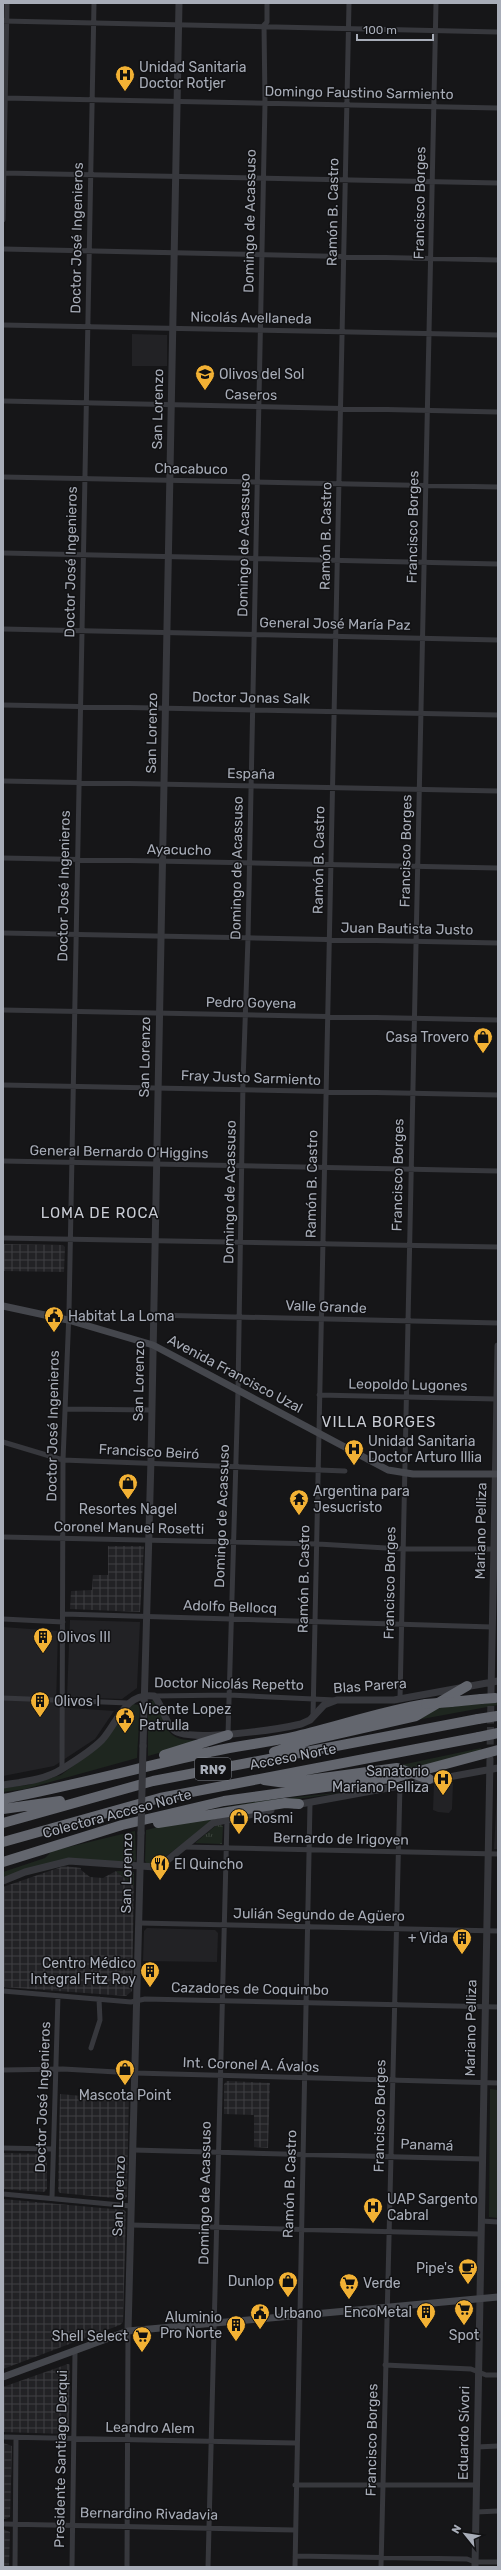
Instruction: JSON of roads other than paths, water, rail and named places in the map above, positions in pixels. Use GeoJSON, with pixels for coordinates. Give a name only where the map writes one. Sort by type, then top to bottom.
{"type":"FeatureCollection","features":[{"type":"Feature","properties":{"kind":"highway"},"geometry":{"type":"LineString","coordinates":[[234,1764],[310,1740],[416,1716],[467,1686]]}},
{"type":"Feature","properties":{"kind":"highway"},"geometry":{"type":"LineString","coordinates":[[3,1799],[50,1791],[212,1751],[295,1736],[373,1714],[426,1704],[481,1699],[495,1696]]}},
{"type":"Feature","properties":{"kind":"highway","name":"Acceso Norte"},"geometry":{"type":"LineString","coordinates":[[3,1823],[153,1781],[234,1764],[497,1716]]}},
{"type":"Feature","properties":{"kind":"highway","name":"Acceso Norte"},"geometry":{"type":"LineString","coordinates":[[3,1842],[149,1800],[498,1733]]}},
{"type":"Feature","properties":{"kind":"highway"},"geometry":{"type":"LineString","coordinates":[[98,1778],[116,1769],[228,1735]]}},
{"type":"Feature","properties":{"kind":"highway","name":"Colectora Acceso Norte"},"geometry":{"type":"LineString","coordinates":[[3,1862],[60,1843],[151,1817],[224,1801],[399,1781],[498,1750]]}},
{"type":"Feature","properties":{"kind":"highway"},"geometry":{"type":"LineString","coordinates":[[256,1779],[286,1783],[397,1768],[429,1779]]}},
{"type":"Feature","properties":{"kind":"highway"},"geometry":{"type":"LineString","coordinates":[[3,1796],[18,1796]]}},
{"type":"Feature","properties":{"kind":"highway"},"geometry":{"type":"LineString","coordinates":[[3,1808],[88,1798]]}},
{"type":"Feature","properties":{"kind":"highway"},"geometry":{"type":"LineString","coordinates":[[60,1843],[178,1818],[286,1803],[305,1803]]}},
{"type":"Feature","properties":{"kind":"highway"},"geometry":{"type":"LineString","coordinates":[[3,1850],[30,1834]]}},
{"type":"Feature","properties":{"kind":"main road","name":"Avenida Francisco Uzal"},"geometry":{"type":"LineString","coordinates":[[3,1306],[68,1320],[153,1346],[319,1433],[384,1469],[404,1474],[496,1474]]}},
{"type":"Feature","properties":{"kind":"main road"},"geometry":{"type":"LineString","coordinates":[[3,2377],[128,2331],[298,2314],[498,2297]]}},
{"type":"Feature","properties":{"kind":"street"},"geometry":{"type":"LineString","coordinates":[[3,220],[5,22],[7,3]]}},
{"type":"Feature","properties":{"kind":"street","name":"Doctor José Ingenieros"},"geometry":{"type":"LineString","coordinates":[[62,1769],[65,1539],[63,1460],[70,1240],[79,706],[90,250],[90,175],[93,100],[94,3]]}},
{"type":"Feature","properties":{"kind":"street","name":"San Lorenzo"},"geometry":{"type":"LineString","coordinates":[[127,2567],[130,2225],[138,2000],[142,1746],[145,1696],[151,1465],[179,3]]}},
{"type":"Feature","properties":{"kind":"street","name":"Domingo de Acassuso"},"geometry":{"type":"LineString","coordinates":[[228,1735],[240,1317],[243,1166],[242,1089],[248,938],[253,710],[254,558],[265,103],[264,25],[267,22],[267,3]]}},
{"type":"Feature","properties":{"kind":"street","name":"Ramón B. Castro"},"geometry":{"type":"LineString","coordinates":[[313,1717],[318,1544],[319,1396],[327,1092],[349,3]]}},
{"type":"Feature","properties":{"kind":"street","name":"Francisco Borges"},"geometry":{"type":"LineString","coordinates":[[400,1699],[436,3]]}},
{"type":"Feature","properties":{"kind":"street"},"geometry":{"type":"LineString","coordinates":[[5,22],[264,25],[498,32]]}},
{"type":"Feature","properties":{"kind":"street","name":"Domingo Faustino Sarmiento"},"geometry":{"type":"LineString","coordinates":[[5,98],[498,108]]}},
{"type":"Feature","properties":{"kind":"street"},"geometry":{"type":"LineString","coordinates":[[4,173],[498,183]]}},
{"type":"Feature","properties":{"kind":"street"},"geometry":{"type":"LineString","coordinates":[[3,248],[498,260]]}},
{"type":"Feature","properties":{"kind":"street","name":"Nicolás Avellaneda"},"geometry":{"type":"LineString","coordinates":[[3,325],[498,335]]}},
{"type":"Feature","properties":{"kind":"street","name":"Caseros"},"geometry":{"type":"LineString","coordinates":[[3,401],[171,404],[258,408],[340,408],[498,412]]}},
{"type":"Feature","properties":{"kind":"street","name":"Chacabuco"},"geometry":{"type":"LineString","coordinates":[[3,477],[498,487]]}},
{"type":"Feature","properties":{"kind":"street"},"geometry":{"type":"LineString","coordinates":[[3,553],[498,564]]}},
{"type":"Feature","properties":{"kind":"street","name":"General José María Paz"},"geometry":{"type":"LineString","coordinates":[[3,629],[254,635],[422,637],[498,640]]}},
{"type":"Feature","properties":{"kind":"street","name":"Doctor Jonas Salk"},"geometry":{"type":"LineString","coordinates":[[3,705],[498,715]]}},
{"type":"Feature","properties":{"kind":"street","name":"España"},"geometry":{"type":"LineString","coordinates":[[3,781],[498,791]]}},
{"type":"Feature","properties":{"kind":"street","name":"Ayacucho"},"geometry":{"type":"LineString","coordinates":[[3,858],[498,868]]}},
{"type":"Feature","properties":{"kind":"street","name":"Juan Bautista Justo"},"geometry":{"type":"LineString","coordinates":[[3,933],[498,943]]}},
{"type":"Feature","properties":{"kind":"street","name":"Pedro Goyena"},"geometry":{"type":"LineString","coordinates":[[3,1010],[498,1020]]}},
{"type":"Feature","properties":{"kind":"street","name":"Fray Justo Sarmiento"},"geometry":{"type":"LineString","coordinates":[[3,1085],[498,1095]]}},
{"type":"Feature","properties":{"kind":"street","name":"General Bernardo O'Higgins"},"geometry":{"type":"LineString","coordinates":[[3,1161],[498,1171]]}},
{"type":"Feature","properties":{"kind":"street"},"geometry":{"type":"LineString","coordinates":[[3,1238],[498,1247]]}},
{"type":"Feature","properties":{"kind":"street","name":"Valle Grande"},"geometry":{"type":"LineString","coordinates":[[153,1315],[498,1323]]}},
{"type":"Feature","properties":{"kind":"street","name":"Mariano Pelliza"},"geometry":{"type":"LineString","coordinates":[[495,1696],[492,1627],[495,1603],[494,1549],[498,1346]]}},
{"type":"Feature","properties":{"kind":"street","name":"Leopoldo Lugones"},"geometry":{"type":"LineString","coordinates":[[319,1396],[406,1396],[496,1399]]}},
{"type":"Feature","properties":{"kind":"street"},"geometry":{"type":"LineString","coordinates":[[65,1409],[152,1410]]}},
{"type":"Feature","properties":{"kind":"street","name":"Francisco Beiró"},"geometry":{"type":"LineString","coordinates":[[3,1442],[63,1460],[151,1465],[345,1471]]}},
{"type":"Feature","properties":{"kind":"street","name":"Coronel Manuel Rosetti"},"geometry":{"type":"LineString","coordinates":[[3,1537],[318,1544],[403,1549],[494,1549]]}},
{"type":"Feature","properties":{"kind":"street","name":"Adolfo Bellocq"},"geometry":{"type":"LineString","coordinates":[[64,1614],[492,1627]]}},
{"type":"Feature","properties":{"kind":"street"},"geometry":{"type":"LineString","coordinates":[[3,1619],[64,1622]]}},
{"type":"Feature","properties":{"kind":"street","name":"Blas Parera"},"geometry":{"type":"LineString","coordinates":[[154,1696],[160,1703],[169,1724],[177,1732],[188,1734],[228,1735],[301,1724],[313,1717],[324,1705],[337,1700],[400,1699],[494,1681]]}},
{"type":"Feature","properties":{"kind":"street","name":"Doctor Nicolás Repetto"},"geometry":{"type":"LineString","coordinates":[[3,1698],[128,1703],[145,1696],[229,1695],[337,1700]]}},
{"type":"Feature","properties":{"kind":"street"},"geometry":{"type":"LineString","coordinates":[[3,1785],[40,1778],[62,1769],[100,1741],[128,1703]]}},
{"type":"Feature","properties":{"kind":"street","name":"Mariano Pelliza"},"geometry":{"type":"LineString","coordinates":[[480,2298],[482,2082],[490,1759]]}},
{"type":"Feature","properties":{"kind":"street"},"geometry":{"type":"LineString","coordinates":[[3,1881],[25,1872],[69,1861],[141,1867],[159,1866],[213,1823],[399,1781],[429,1779],[498,1768]]}},
{"type":"Feature","properties":{"kind":"street","name":"Francisco Borges"},"geometry":{"type":"LineString","coordinates":[[381,2567],[399,1781]]}},
{"type":"Feature","properties":{"kind":"street","name":"Ramón B. Castro"},"geometry":{"type":"LineString","coordinates":[[295,2567],[298,2314],[310,1850],[305,1803]]}},
{"type":"Feature","properties":{"kind":"street","name":"Domingo de Acassuso"},"geometry":{"type":"LineString","coordinates":[[208,2567],[227,1819]]}},
{"type":"Feature","properties":{"kind":"street","name":"Bernardo de Irigoyen"},"geometry":{"type":"LineString","coordinates":[[183,1847],[498,1854]]}},
{"type":"Feature","properties":{"kind":"street","name":"Julián Segundo de Agüero"},"geometry":{"type":"LineString","coordinates":[[139,1923],[498,1931]]}},
{"type":"Feature","properties":{"kind":"street","name":"Cazadores de Coquimbo"},"geometry":{"type":"LineString","coordinates":[[3,1991],[131,2002],[138,2000],[222,2000],[498,2007]]}},
{"type":"Feature","properties":{"kind":"street","name":"Doctor José Ingenieros"},"geometry":{"type":"LineString","coordinates":[[52,2198],[52,2149],[58,1996]]}},
{"type":"Feature","properties":{"kind":"street"},"geometry":{"type":"LineString","coordinates":[[91,2048],[100,2020],[99,1999]]}},
{"type":"Feature","properties":{"kind":"street","name":"Int. Coronel A. Ávalos"},"geometry":{"type":"LineString","coordinates":[[3,2070],[56,2070],[498,2083]]}},
{"type":"Feature","properties":{"kind":"street"},"geometry":{"type":"LineString","coordinates":[[3,2148],[52,2149]]}},
{"type":"Feature","properties":{"kind":"street","name":"Panamá"},"geometry":{"type":"LineString","coordinates":[[133,2150],[481,2159]]}},
{"type":"Feature","properties":{"kind":"street"},"geometry":{"type":"LineString","coordinates":[[3,2194],[131,2206]]}},
{"type":"Feature","properties":{"kind":"street"},"geometry":{"type":"LineString","coordinates":[[481,2221],[498,2222]]}},
{"type":"Feature","properties":{"kind":"street"},"geometry":{"type":"LineString","coordinates":[[130,2225],[480,2234]]}},
{"type":"Feature","properties":{"kind":"street","name":"Eduardo Sívori"},"geometry":{"type":"LineString","coordinates":[[475,2565],[480,2298]]}},
{"type":"Feature","properties":{"kind":"street","name":"Presidente Santiago Derqui"},"geometry":{"type":"LineString","coordinates":[[72,2567],[75,2351]]}},
{"type":"Feature","properties":{"kind":"street"},"geometry":{"type":"LineString","coordinates":[[385,2365],[471,2369],[486,2375],[498,2374]]}},
{"type":"Feature","properties":{"kind":"street","name":"Leandro Alem"},"geometry":{"type":"LineString","coordinates":[[3,2438],[296,2443]]}},
{"type":"Feature","properties":{"kind":"street"},"geometry":{"type":"LineString","coordinates":[[15,2567],[16,2438]]}},
{"type":"Feature","properties":{"kind":"street"},"geometry":{"type":"LineString","coordinates":[[477,2447],[498,2446]]}},
{"type":"Feature","properties":{"kind":"street"},"geometry":{"type":"LineString","coordinates":[[295,2485],[477,2485]]}},
{"type":"Feature","properties":{"kind":"street"},"geometry":{"type":"LineString","coordinates":[[476,2512],[498,2511]]}},
{"type":"Feature","properties":{"kind":"street","name":"Bernardino Rivadavia"},"geometry":{"type":"LineString","coordinates":[[3,2524],[128,2525],[295,2530]]}},
{"type":"Feature","properties":{"kind":"street"},"geometry":{"type":"LineString","coordinates":[[295,2556],[381,2559],[467,2559],[475,2565],[498,2562]]}},
{"type":"Feature","properties":{"kind":"tunnel"},"geometry":{"type":"LineString","coordinates":[[490,1755],[491,1695]]}},
{"type":"Feature","properties":{"kind":"place","name":"Unidad Sanitaria Doctor Rotjer"},"geometry":{"type":"Point","coordinates":[125,92]}},
{"type":"Feature","properties":{"kind":"place","name":"Olivos del Sol"},"geometry":{"type":"Point","coordinates":[205,391]}},
{"type":"Feature","properties":{"kind":"place","name":"Casa Trovero"},"geometry":{"type":"Point","coordinates":[483,1054]}},
{"type":"Feature","properties":{"kind":"place","name":"Habitat La Loma"},"geometry":{"type":"Point","coordinates":[54,1333]}},
{"type":"Feature","properties":{"kind":"place","name":"Unidad Sanitaria Doctor Arturo Illia"},"geometry":{"type":"Point","coordinates":[354,1466]}},
{"type":"Feature","properties":{"kind":"place","name":"Resortes Nagel"},"geometry":{"type":"Point","coordinates":[128,1500]}},
{"type":"Feature","properties":{"kind":"place","name":"Argentina para Jesucristo"},"geometry":{"type":"Point","coordinates":[299,1516]}},
{"type":"Feature","properties":{"kind":"place","name":"Olivos III"},"geometry":{"type":"Point","coordinates":[43,1654]}},
{"type":"Feature","properties":{"kind":"place","name":"Olivos I"},"geometry":{"type":"Point","coordinates":[40,1718]}},
{"type":"Feature","properties":{"kind":"place","name":"Vicente Lopez Patrulla"},"geometry":{"type":"Point","coordinates":[125,1734]}},
{"type":"Feature","properties":{"kind":"place","name":"Sanatorio Mariano Pelliza"},"geometry":{"type":"Point","coordinates":[443,1796]}},
{"type":"Feature","properties":{"kind":"place","name":"Rosmi"},"geometry":{"type":"Point","coordinates":[239,1835]}},
{"type":"Feature","properties":{"kind":"place","name":"El Quincho"},"geometry":{"type":"Point","coordinates":[160,1881]}},
{"type":"Feature","properties":{"kind":"place","name":"+ Vida"},"geometry":{"type":"Point","coordinates":[462,1955]}},
{"type":"Feature","properties":{"kind":"place","name":"Centro Médico Integral Fitz Roy"},"geometry":{"type":"Point","coordinates":[150,1988]}},
{"type":"Feature","properties":{"kind":"place","name":"Mascota Point"},"geometry":{"type":"Point","coordinates":[125,2086]}},
{"type":"Feature","properties":{"kind":"place","name":"UAP Sargento Cabral"},"geometry":{"type":"Point","coordinates":[373,2224]}},
{"type":"Feature","properties":{"kind":"place","name":"Pipe's"},"geometry":{"type":"Point","coordinates":[468,2285]}},
{"type":"Feature","properties":{"kind":"place","name":"Dunlop"},"geometry":{"type":"Point","coordinates":[288,2298]}},
{"type":"Feature","properties":{"kind":"place","name":"Verde"},"geometry":{"type":"Point","coordinates":[349,2300]}},
{"type":"Feature","properties":{"kind":"place","name":"Spot"},"geometry":{"type":"Point","coordinates":[464,2326]}},
{"type":"Feature","properties":{"kind":"place","name":"EncoMetal"},"geometry":{"type":"Point","coordinates":[426,2329]}},
{"type":"Feature","properties":{"kind":"place","name":"Urbano"},"geometry":{"type":"Point","coordinates":[260,2330]}},
{"type":"Feature","properties":{"kind":"place","name":"Aluminio Pro Norte"},"geometry":{"type":"Point","coordinates":[236,2342]}},
{"type":"Feature","properties":{"kind":"place","name":"Shell Select"},"geometry":{"type":"Point","coordinates":[142,2353]}},
{"type":"Feature","properties":{"kind":"district","name":"LOMA DE ROCA"},"geometry":{"type":"Point","coordinates":[100,1213]}},
{"type":"Feature","properties":{"kind":"district","name":"VILLA BORGES"},"geometry":{"type":"Point","coordinates":[379,1422]}}]}
